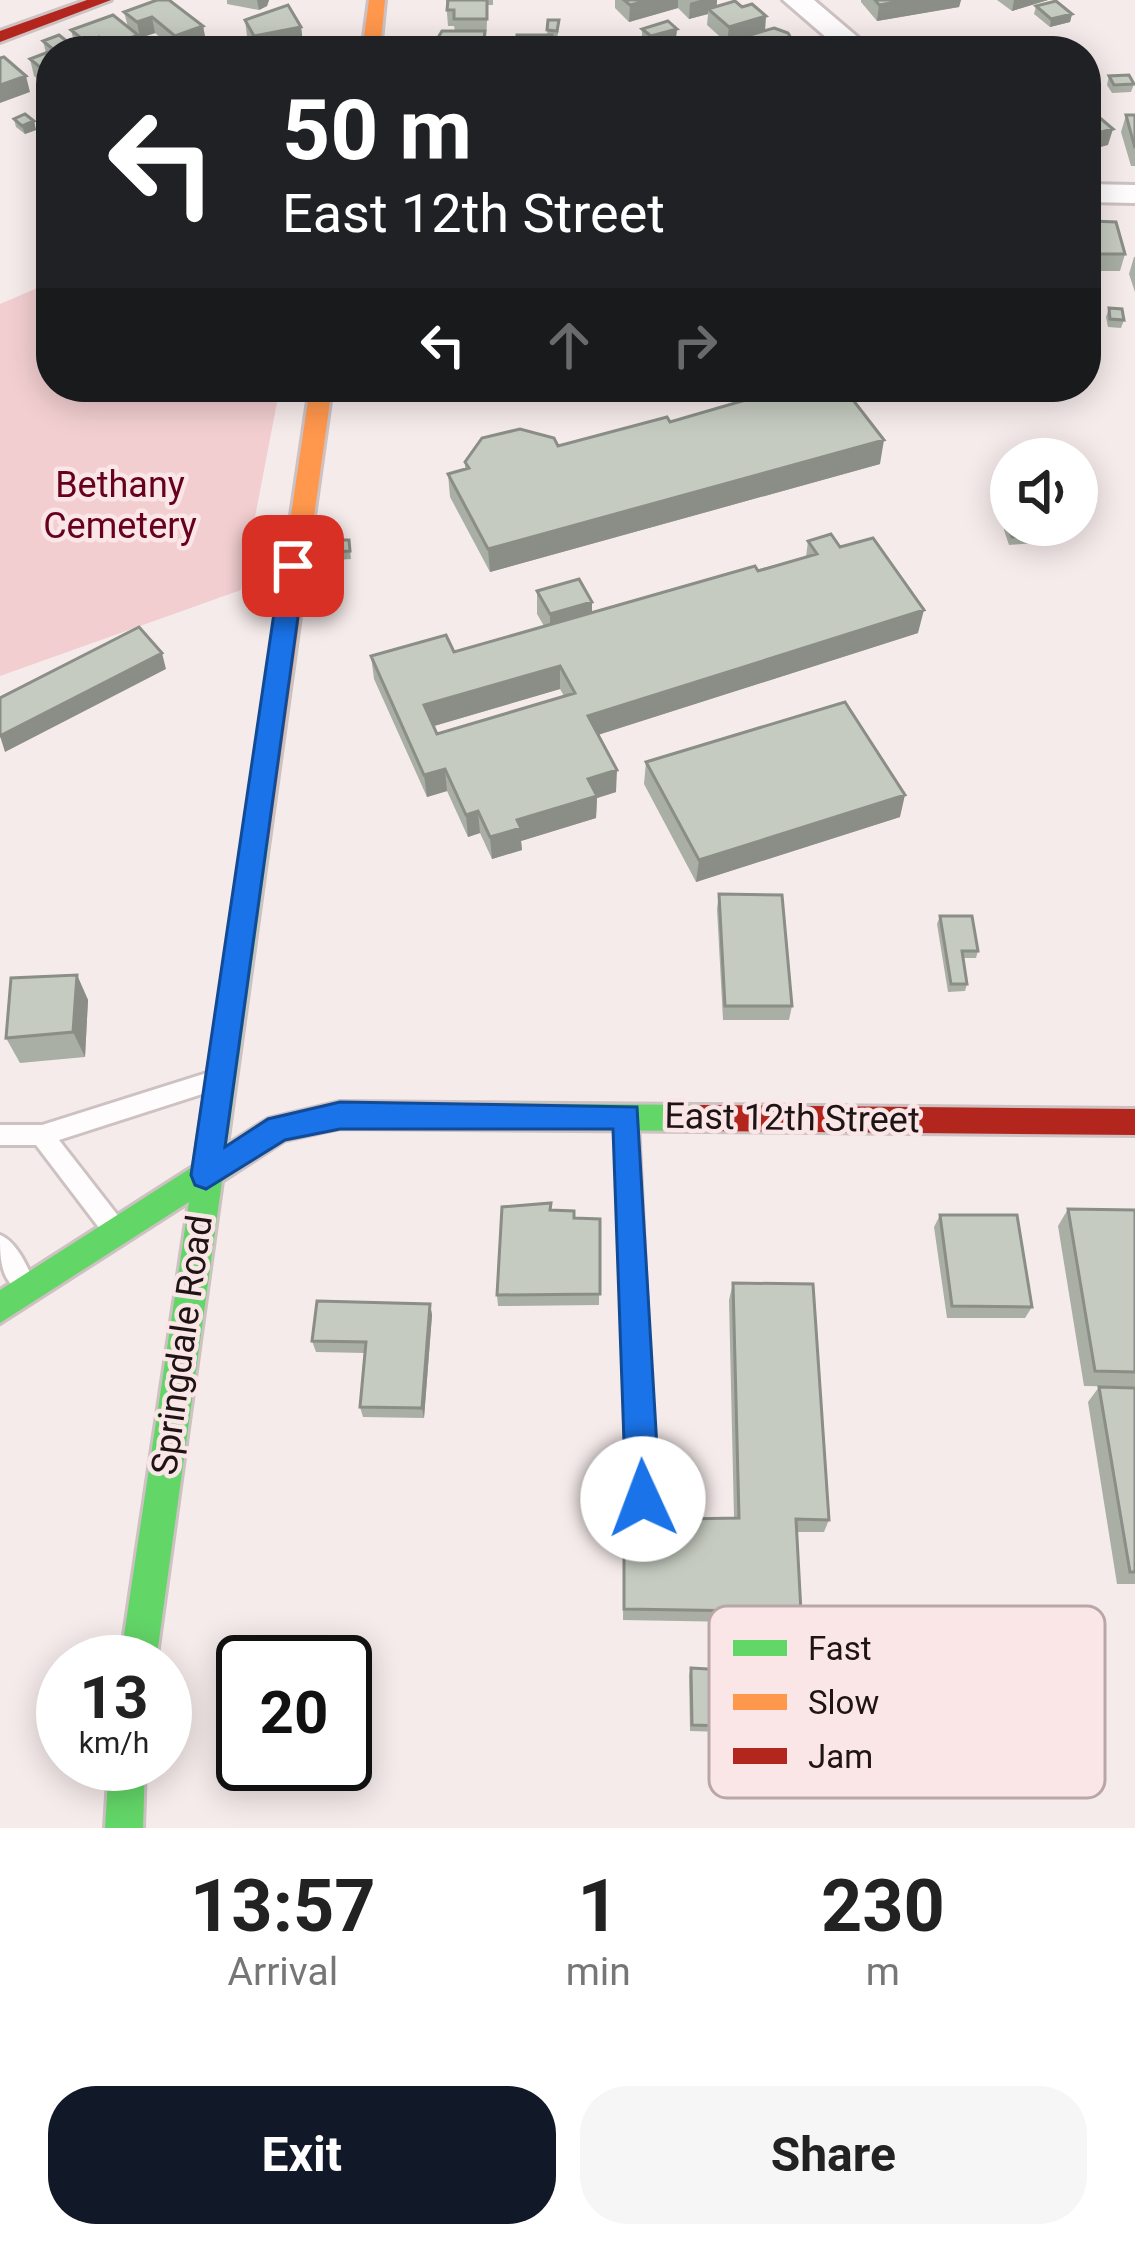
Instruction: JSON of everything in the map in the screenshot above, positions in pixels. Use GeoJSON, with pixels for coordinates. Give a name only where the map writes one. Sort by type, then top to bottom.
{"type":"FeatureCollection","features":[{"type":"Feature","properties":{"kind":"main road"},"geometry":{"type":"LineString","coordinates":[[0,37],[104,0]]}},
{"type":"Feature","properties":{"kind":"main road"},"geometry":{"type":"LineString","coordinates":[[372,36],[377,0]]}},
{"type":"Feature","properties":{"kind":"main road","name":"Springdale Road"},"geometry":{"type":"LineString","coordinates":[[142,1635],[319,402]]}},
{"type":"Feature","properties":{"kind":"main road","name":"East 12th Street"},"geometry":{"type":"LineString","coordinates":[[0,1308],[278,1129],[340,1115],[1135,1122]]}},
{"type":"Feature","properties":{"kind":"main road"},"geometry":{"type":"LineString","coordinates":[[124,1828],[126,1791]]}},
{"type":"Feature","properties":{"kind":"street"},"geometry":{"type":"LineString","coordinates":[[797,0],[841,36]]}},
{"type":"Feature","properties":{"kind":"street"},"geometry":{"type":"LineString","coordinates":[[1101,193],[1135,194]]}},
{"type":"Feature","properties":{"kind":"lane"},"geometry":{"type":"LineString","coordinates":[[0,1135],[42,1135],[219,1079]]}},
{"type":"Feature","properties":{"kind":"lane"},"geometry":{"type":"LineString","coordinates":[[627,1116],[643,1499]]}},
{"type":"Feature","properties":{"kind":"lane"},"geometry":{"type":"LineString","coordinates":[[42,1135],[117,1232]]}},
{"type":"Feature","properties":{"kind":"lane"},"geometry":{"type":"LineString","coordinates":[[0,1246],[28,1289]]}},
{"type":"Feature","properties":{"kind":"green space","name":"Bethany Cemetery"},"geometry":{"type":"Polygon","coordinates":[[[36,288],[36,402],[277,402],[241,590],[0,676],[0,304],[36,288]]]}},
{"type":"Feature","properties":{"kind":"building"},"geometry":{"type":"Polygon","coordinates":[[[169,0],[203,26],[175,36],[152,17],[137,22],[124,12],[169,0]]]}},
{"type":"Feature","properties":{"kind":"building"},"geometry":{"type":"Polygon","coordinates":[[[448,0],[487,0],[487,19],[454,19],[454,10],[447,10],[448,0]]]}},
{"type":"Feature","properties":{"kind":"building"},"geometry":{"type":"Polygon","coordinates":[[[735,1],[742,7],[752,4],[766,16],[729,27],[708,9],[735,1]]]}},
{"type":"Feature","properties":{"kind":"building"},"geometry":{"type":"Polygon","coordinates":[[[1056,1],[1072,14],[1051,19],[1036,6],[1056,1]]]}},
{"type":"Feature","properties":{"kind":"building"},"geometry":{"type":"Polygon","coordinates":[[[288,5],[301,27],[254,36],[245,20],[288,5]]]}},
{"type":"Feature","properties":{"kind":"building"},"geometry":{"type":"Polygon","coordinates":[[[113,15],[138,35],[78,36],[71,30],[113,15]]]}},
{"type":"Feature","properties":{"kind":"building"},"geometry":{"type":"Polygon","coordinates":[[[548,20],[559,20],[557,31],[547,30],[548,20]]]}},
{"type":"Feature","properties":{"kind":"building"},"geometry":{"type":"Polygon","coordinates":[[[668,21],[677,29],[651,36],[642,29],[668,21]]]}},
{"type":"Feature","properties":{"kind":"building"},"geometry":{"type":"Polygon","coordinates":[[[774,28],[790,36],[747,36],[774,28]]]}},
{"type":"Feature","properties":{"kind":"building"},"geometry":{"type":"Polygon","coordinates":[[[442,31],[485,31],[484,36],[439,36],[442,31]]]}},
{"type":"Feature","properties":{"kind":"building"},"geometry":{"type":"Polygon","coordinates":[[[0,58],[26,76],[0,85],[0,58]]]}},
{"type":"Feature","properties":{"kind":"building"},"geometry":{"type":"Polygon","coordinates":[[[1129,75],[1134,84],[1114,85],[1109,76],[1129,75]]]}},
{"type":"Feature","properties":{"kind":"building"},"geometry":{"type":"Polygon","coordinates":[[[25,114],[34,121],[22,126],[14,119],[25,114]]]}},
{"type":"Feature","properties":{"kind":"building"},"geometry":{"type":"Polygon","coordinates":[[[1126,115],[1135,115],[1135,148],[1126,115]]]}},
{"type":"Feature","properties":{"kind":"building"},"geometry":{"type":"Polygon","coordinates":[[[1101,221],[1116,222],[1125,254],[1101,254],[1101,221]]]}},
{"type":"Feature","properties":{"kind":"building"},"geometry":{"type":"Polygon","coordinates":[[[1109,308],[1122,309],[1124,320],[1110,319],[1109,308]]]}},
{"type":"Feature","properties":{"kind":"building"},"geometry":{"type":"Polygon","coordinates":[[[739,402],[855,402],[884,440],[488,549],[448,474],[469,468],[465,462],[482,438],[520,429],[554,438],[558,446],[667,417],[670,422],[739,402]]]}},
{"type":"Feature","properties":{"kind":"building"},"geometry":{"type":"Polygon","coordinates":[[[831,534],[840,547],[873,538],[924,610],[588,716],[617,770],[588,779],[597,796],[517,820],[521,828],[490,837],[478,811],[466,815],[445,769],[424,775],[371,656],[446,635],[454,652],[755,566],[758,571],[817,554],[808,541],[831,534]],[[560,666],[424,705],[437,734],[575,693],[560,666]]]}},
{"type":"Feature","properties":{"kind":"building"},"geometry":{"type":"Polygon","coordinates":[[[333,540],[349,540],[350,551],[332,552],[333,540]]]}},
{"type":"Feature","properties":{"kind":"building"},"geometry":{"type":"Polygon","coordinates":[[[579,579],[592,602],[550,614],[537,591],[579,579]]]}},
{"type":"Feature","properties":{"kind":"building"},"geometry":{"type":"Polygon","coordinates":[[[139,627],[162,653],[0,736],[0,698],[139,627]]]}},
{"type":"Feature","properties":{"kind":"building"},"geometry":{"type":"Polygon","coordinates":[[[845,702],[905,795],[699,860],[646,762],[845,702]]]}},
{"type":"Feature","properties":{"kind":"building"},"geometry":{"type":"Polygon","coordinates":[[[719,894],[782,895],[792,1006],[725,1006],[719,894]]]}},
{"type":"Feature","properties":{"kind":"building"},"geometry":{"type":"Polygon","coordinates":[[[940,916],[972,916],[978,951],[962,951],[967,984],[951,984],[940,916]]]}},
{"type":"Feature","properties":{"kind":"building"},"geometry":{"type":"Polygon","coordinates":[[[77,975],[73,1032],[6,1038],[11,978],[77,975]]]}},
{"type":"Feature","properties":{"kind":"building"},"geometry":{"type":"Polygon","coordinates":[[[551,1203],[550,1210],[574,1211],[574,1218],[600,1219],[600,1294],[497,1295],[502,1207],[551,1203]]]}},
{"type":"Feature","properties":{"kind":"building"},"geometry":{"type":"Polygon","coordinates":[[[1068,1209],[1135,1210],[1135,1372],[1095,1371],[1068,1209]]]}},
{"type":"Feature","properties":{"kind":"building"},"geometry":{"type":"Polygon","coordinates":[[[940,1215],[1017,1215],[1032,1307],[952,1306],[940,1215]]]}},
{"type":"Feature","properties":{"kind":"building"},"geometry":{"type":"Polygon","coordinates":[[[733,1283],[813,1284],[829,1520],[796,1519],[801,1606],[624,1609],[624,1520],[739,1518],[733,1283]]]}},
{"type":"Feature","properties":{"kind":"building"},"geometry":{"type":"Polygon","coordinates":[[[317,1301],[430,1304],[422,1408],[360,1407],[366,1342],[312,1341],[317,1301]]]}},
{"type":"Feature","properties":{"kind":"building"},"geometry":{"type":"Polygon","coordinates":[[[1099,1387],[1135,1388],[1135,1572],[1130,1572],[1099,1387]]]}},
{"type":"Feature","properties":{"kind":"building"},"geometry":{"type":"Polygon","coordinates":[[[691,1668],[709,1669],[709,1726],[692,1725],[691,1668]]]}},
{"type":"Feature","properties":{"kind":"traffic: fast"},"geometry":{"type":"LineString","coordinates":[[142,1635],[256,840]]}},
{"type":"Feature","properties":{"kind":"traffic: fast"},"geometry":{"type":"LineString","coordinates":[[0,1308],[278,1128],[340,1115],[701,1118]]}},
{"type":"Feature","properties":{"kind":"traffic: fast"},"geometry":{"type":"LineString","coordinates":[[124,1828],[126,1791]]}},
{"type":"Feature","properties":{"kind":"traffic: slow"},"geometry":{"type":"LineString","coordinates":[[373,36],[377,0]]}},
{"type":"Feature","properties":{"kind":"traffic: slow"},"geometry":{"type":"LineString","coordinates":[[256,840],[319,402]]}},
{"type":"Feature","properties":{"kind":"traffic: jam"},"geometry":{"type":"LineString","coordinates":[[0,37],[103,0]]}},
{"type":"Feature","properties":{"kind":"traffic: jam"},"geometry":{"type":"LineString","coordinates":[[701,1118],[1135,1122]]}},
{"type":"Feature","properties":{"kind":"route"},"geometry":{"type":"LineString","coordinates":[[293,566],[206,1175],[278,1129],[340,1115],[627,1116],[643,1499]]}}]}
